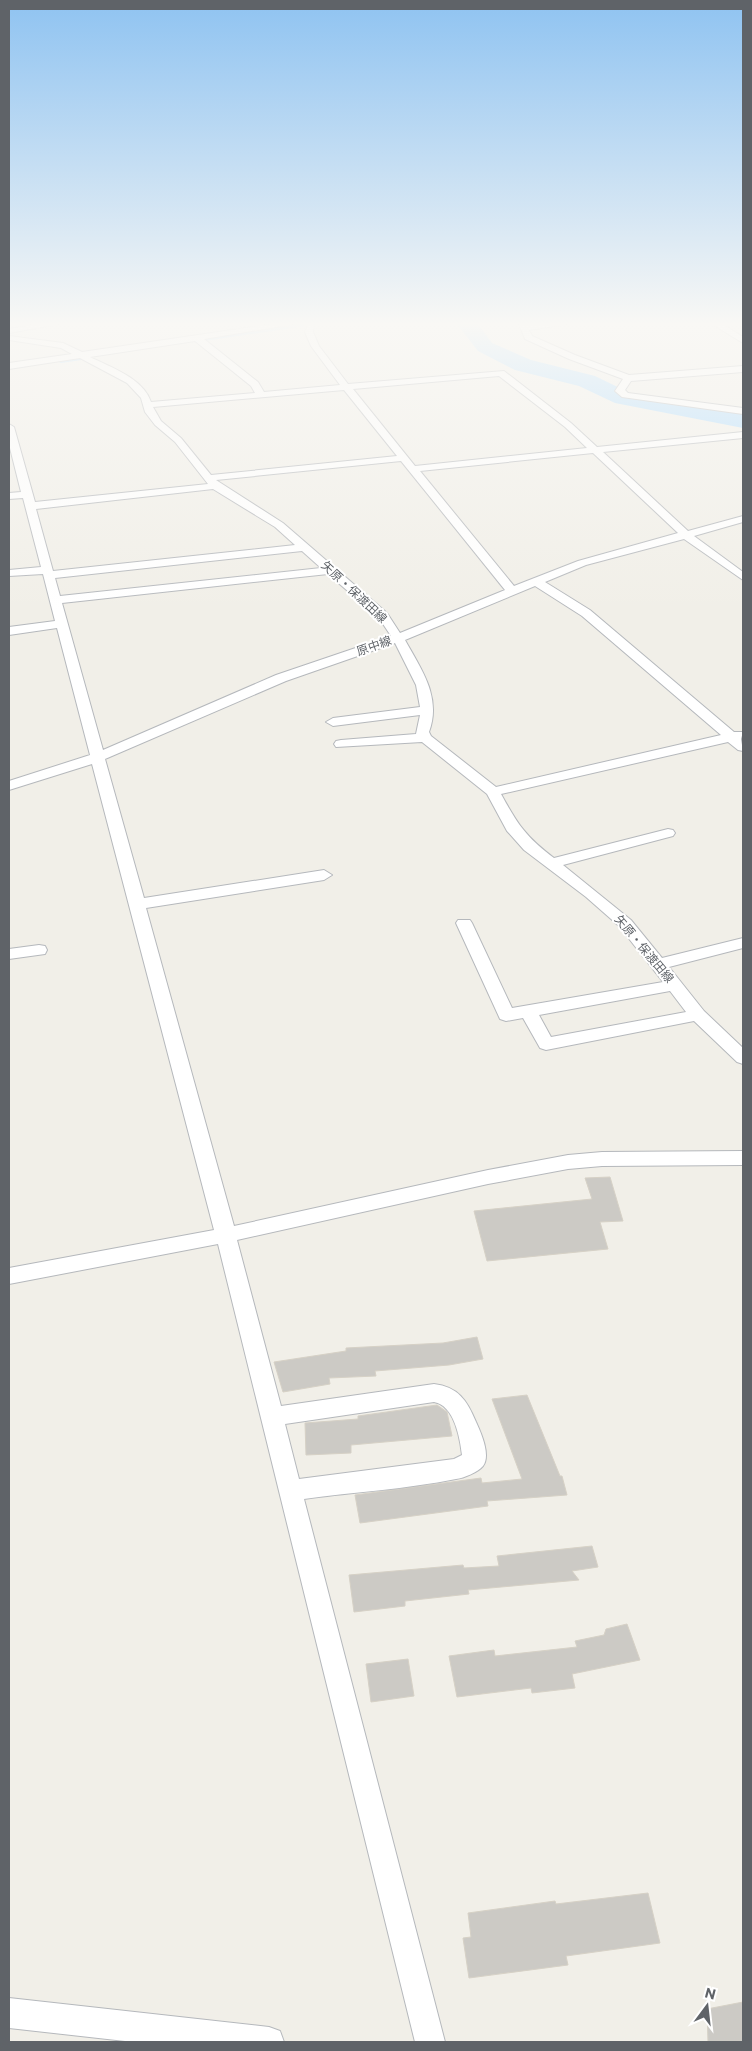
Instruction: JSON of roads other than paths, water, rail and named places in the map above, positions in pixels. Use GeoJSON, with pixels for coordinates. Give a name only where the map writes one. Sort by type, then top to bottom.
{"type":"FeatureCollection","features":[{"type":"Feature","properties":{"kind":"street","name":"矢原・保渡田線"},"geometry":{"type":"LineString","coordinates":[[156,420],[178,440],[212,482],[279,525],[383,616],[398,638],[423,685],[427,700],[427,710],[422,732],[425,738],[493,792],[514,831],[529,847],[592,894],[625,923],[698,1015],[743,1058]]}},
{"type":"Feature","properties":{"kind":"street"},"geometry":{"type":"LineString","coordinates":[[372,420],[512,591]]}},
{"type":"Feature","properties":{"kind":"street"},"geometry":{"type":"LineString","coordinates":[[561,420],[686,535],[743,577]]}},
{"type":"Feature","properties":{"kind":"street"},"geometry":{"type":"LineString","coordinates":[[9,427],[226,1235],[430,2042]]}},
{"type":"Feature","properties":{"kind":"street"},"geometry":{"type":"LineString","coordinates":[[412,469],[743,435]]}},
{"type":"Feature","properties":{"kind":"street"},"geometry":{"type":"LineString","coordinates":[[9,496],[29,500],[212,482],[403,458]]}},
{"type":"Feature","properties":{"kind":"street","name":"原中線"},"geometry":{"type":"LineString","coordinates":[[9,786],[99,757],[282,678],[398,638],[582,563],[741,522]]}},
{"type":"Feature","properties":{"kind":"street"},"geometry":{"type":"LineString","coordinates":[[9,573],[48,572],[304,547]]}},
{"type":"Feature","properties":{"kind":"street"},"geometry":{"type":"LineString","coordinates":[[56,600],[330,570]]}},
{"type":"Feature","properties":{"kind":"street"},"geometry":{"type":"LineString","coordinates":[[535,581],[586,613],[737,735],[743,747]]}},
{"type":"Feature","properties":{"kind":"street"},"geometry":{"type":"LineString","coordinates":[[9,631],[62,624]]}},
{"type":"Feature","properties":{"kind":"street"},"geometry":{"type":"LineString","coordinates":[[333,722],[427,710]]}},
{"type":"Feature","properties":{"kind":"street"},"geometry":{"type":"LineString","coordinates":[[493,792],[737,735]]}},
{"type":"Feature","properties":{"kind":"street"},"geometry":{"type":"LineString","coordinates":[[341,744],[425,738]]}},
{"type":"Feature","properties":{"kind":"street"},"geometry":{"type":"LineString","coordinates":[[551,864],[668,833]]}},
{"type":"Feature","properties":{"kind":"street"},"geometry":{"type":"LineString","coordinates":[[138,904],[324,875]]}},
{"type":"Feature","properties":{"kind":"street"},"geometry":{"type":"LineString","coordinates":[[464,923],[506,1015],[675,985]]}},
{"type":"Feature","properties":{"kind":"street"},"geometry":{"type":"LineString","coordinates":[[659,964],[743,943]]}},
{"type":"Feature","properties":{"kind":"street"},"geometry":{"type":"LineString","coordinates":[[9,954],[39,950]]}},
{"type":"Feature","properties":{"kind":"street"},"geometry":{"type":"LineString","coordinates":[[528,1011],[546,1044],[698,1015]]}},
{"type":"Feature","properties":{"kind":"street"},"geometry":{"type":"LineString","coordinates":[[9,1276],[226,1235],[488,1176],[568,1162],[602,1158],[743,1158]]}},
{"type":"Feature","properties":{"kind":"street"},"geometry":{"type":"LineString","coordinates":[[272,1417],[434,1393],[442,1394],[450,1398],[454,1404],[474,1445],[474,1460],[457,1469],[290,1490]]}},
{"type":"Feature","properties":{"kind":"street"},"geometry":{"type":"LineString","coordinates":[[9,2013],[269,2042]]}},
{"type":"Feature","properties":{"kind":"waterway"},"geometry":{"type":"LineString","coordinates":[[736,420],[743,421]]}}]}
